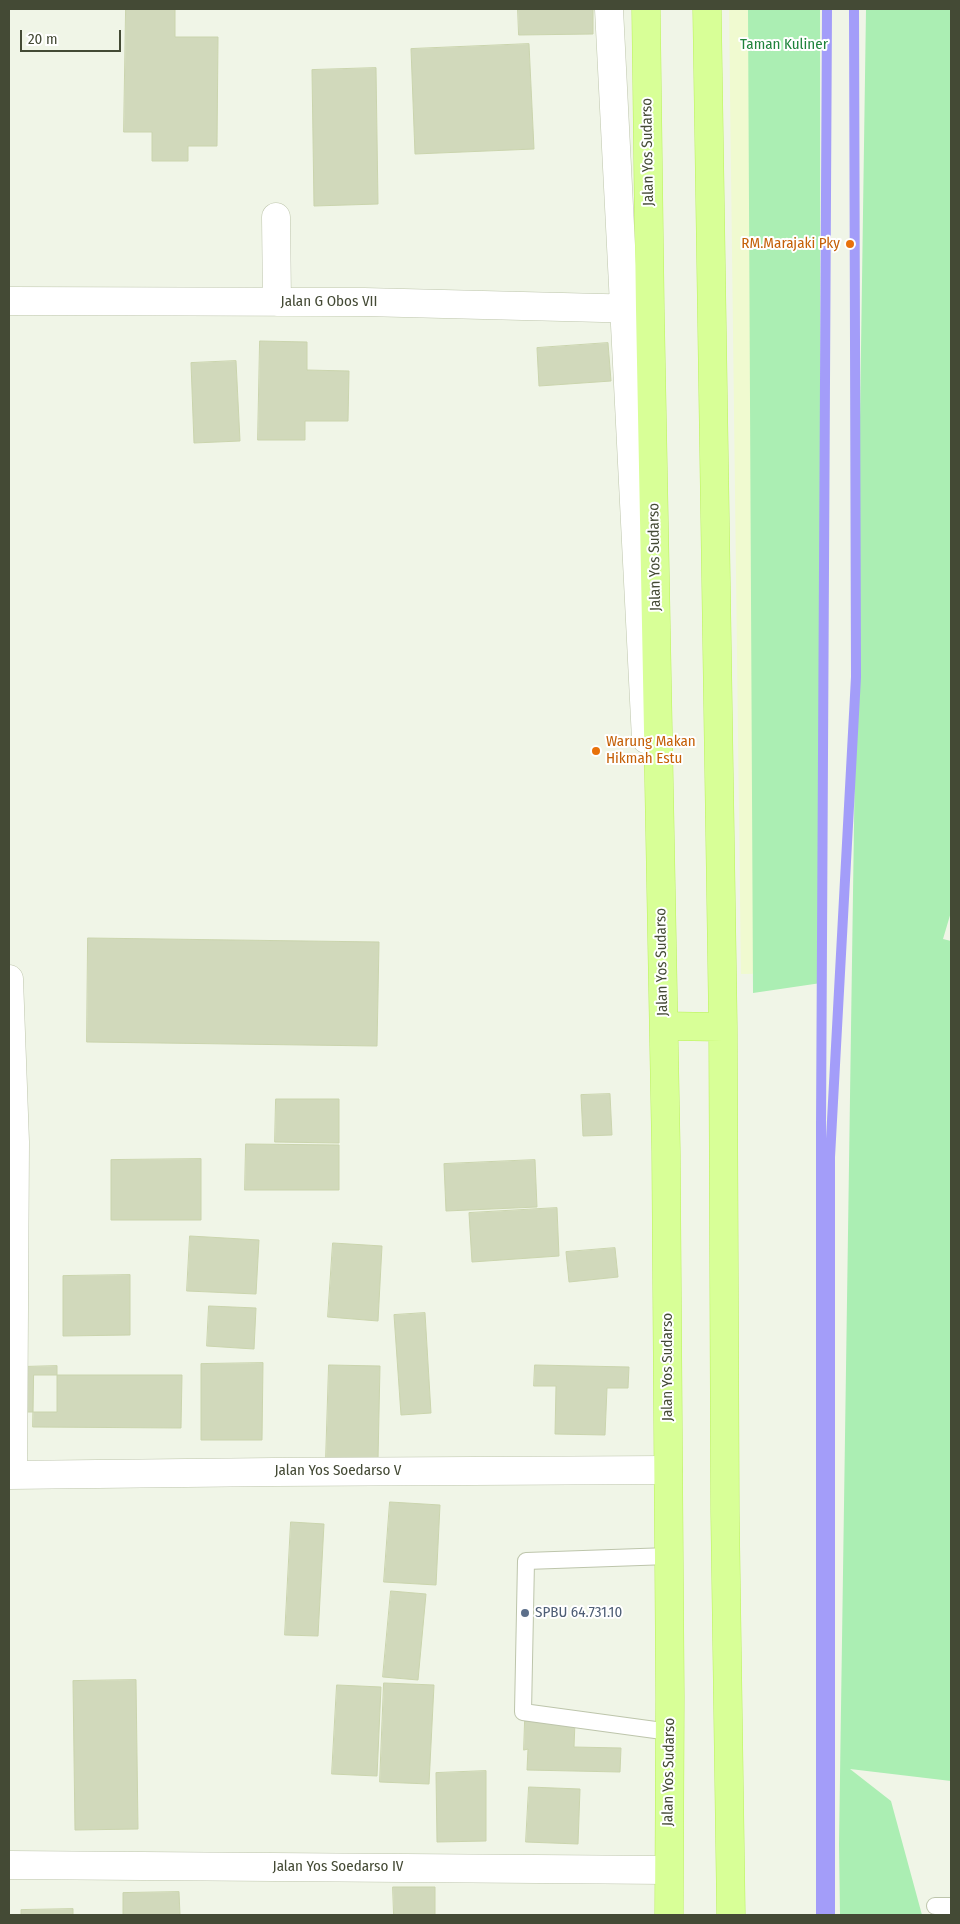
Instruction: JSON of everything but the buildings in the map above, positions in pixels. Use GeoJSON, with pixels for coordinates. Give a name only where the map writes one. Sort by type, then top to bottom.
{"type":"FeatureCollection","features":[{"type":"Feature","properties":{"kind":"main road","name":"Jalan Yos Sudarso"},"geometry":{"type":"LineString","coordinates":[[646,9],[666,1151],[670,1732],[668,1915]]}},
{"type":"Feature","properties":{"kind":"main road"},"geometry":{"type":"LineString","coordinates":[[706,9],[723,1027],[725,1512],[731,1915]]}},
{"type":"Feature","properties":{"kind":"main road"},"geometry":{"type":"LineString","coordinates":[[664,1026],[723,1027]]}},
{"type":"Feature","properties":{"kind":"street"},"geometry":{"type":"LineString","coordinates":[[609,9],[666,1151]]}},
{"type":"Feature","properties":{"kind":"street"},"geometry":{"type":"LineString","coordinates":[[276,217],[277,302]]}},
{"type":"Feature","properties":{"kind":"street","name":"Jalan G Obos VII"},"geometry":{"type":"LineString","coordinates":[[9,301],[364,302],[650,309]]}},
{"type":"Feature","properties":{"kind":"street"},"geometry":{"type":"LineString","coordinates":[[9,979],[15,1142],[11,1475]]}},
{"type":"Feature","properties":{"kind":"street","name":"Jalan Yos Soedarso V"},"geometry":{"type":"LineString","coordinates":[[11,1475],[668,1470]]}},
{"type":"Feature","properties":{"kind":"street","name":"Jalan Yos Soedarso IV"},"geometry":{"type":"LineString","coordinates":[[9,1865],[668,1870]]}},
{"type":"Feature","properties":{"kind":"lane"},"geometry":{"type":"LineString","coordinates":[[669,1556],[526,1561],[523,1712],[670,1732]]}},
{"type":"Feature","properties":{"kind":"shaded area","name":"Taman Kuliner"},"geometry":{"type":"Polygon","coordinates":[[[729,9],[819,9],[818,973],[741,974],[729,9]]]}},
{"type":"Feature","properties":{"kind":"green space","name":"Taman Kuliner"},"geometry":{"type":"Polygon","coordinates":[[[748,9],[820,9],[821,983],[753,993],[748,9]]]}},
{"type":"Feature","properties":{"kind":"green space"},"geometry":{"type":"Polygon","coordinates":[[[866,9],[951,9],[951,912],[943,939],[951,941],[951,1781],[850,1769],[891,1801],[922,1915],[840,1915],[839,1843],[866,9]]]}},
{"type":"Feature","properties":{"kind":"waterway"},"geometry":{"type":"LineString","coordinates":[[821,1915],[821,1124],[827,9]]}},
{"type":"Feature","properties":{"kind":"waterway"},"geometry":{"type":"LineString","coordinates":[[830,1915],[830,1157],[856,677],[854,9]]}},
{"type":"Feature","properties":{"kind":"place","name":"RM.Marajaki Pky"},"geometry":{"type":"Point","coordinates":[850,244]}},
{"type":"Feature","properties":{"kind":"place","name":"Warung Makan Hikmah Estu"},"geometry":{"type":"Point","coordinates":[596,751]}},
{"type":"Feature","properties":{"kind":"place","name":"SPBU 64.731.10"},"geometry":{"type":"Point","coordinates":[525,1613]}}]}
